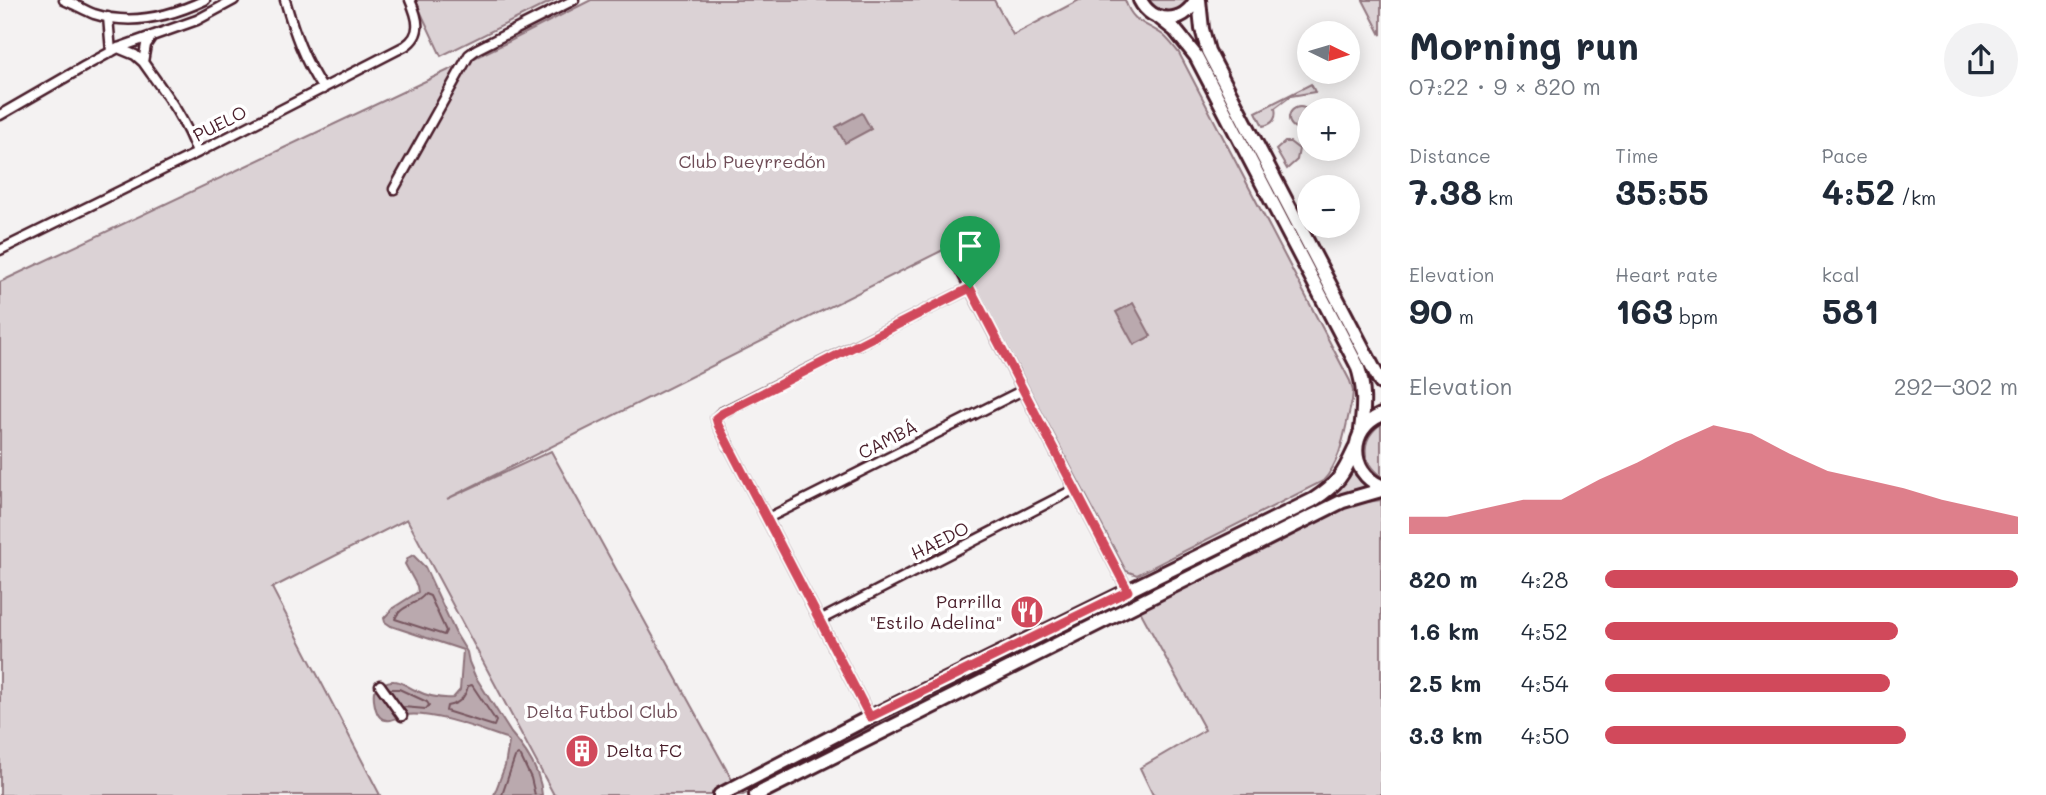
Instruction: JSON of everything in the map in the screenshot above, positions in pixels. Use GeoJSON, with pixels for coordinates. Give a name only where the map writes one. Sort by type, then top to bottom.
{"type":"FeatureCollection","features":[{"type":"Feature","properties":{"kind":"main road"},"geometry":{"type":"LineString","coordinates":[[1140,0],[1147,11],[1175,30],[1196,56],[1357,365],[1364,391],[1361,430]]}},
{"type":"Feature","properties":{"kind":"main road"},"geometry":{"type":"LineString","coordinates":[[1160,18],[1183,15],[1197,0]]}},
{"type":"Feature","properties":{"kind":"main road"},"geometry":{"type":"LineString","coordinates":[[1197,0],[1208,51],[1381,383]]}},
{"type":"Feature","properties":{"kind":"main road"},"geometry":{"type":"LineString","coordinates":[[720,795],[870,717],[1328,491],[1341,478],[1361,430],[1368,421],[1381,415]]}},
{"type":"Feature","properties":{"kind":"main road"},"geometry":{"type":"LineString","coordinates":[[1355,449],[1361,471],[1381,488]]}},
{"type":"Feature","properties":{"kind":"main road"},"geometry":{"type":"LineString","coordinates":[[756,795],[1343,501],[1381,488]]}},
{"type":"Feature","properties":{"kind":"street"},"geometry":{"type":"LineString","coordinates":[[64,0],[95,14],[130,19],[167,15],[205,0]]}},
{"type":"Feature","properties":{"kind":"street"},"geometry":{"type":"LineString","coordinates":[[0,115],[114,50],[197,20],[234,0]]}},
{"type":"Feature","properties":{"kind":"street"},"geometry":{"type":"LineString","coordinates":[[285,0],[299,46],[323,89]]}},
{"type":"Feature","properties":{"kind":"street","name":"PUELO"},"geometry":{"type":"LineString","coordinates":[[0,250],[197,153],[412,41],[418,28],[410,0]]}},
{"type":"Feature","properties":{"kind":"street"},"geometry":{"type":"LineString","coordinates":[[394,189],[469,55],[574,0]]}},
{"type":"Feature","properties":{"kind":"street"},"geometry":{"type":"LineString","coordinates":[[108,17],[114,50]]}},
{"type":"Feature","properties":{"kind":"street"},"geometry":{"type":"LineString","coordinates":[[143,62],[146,45],[153,36]]}},
{"type":"Feature","properties":{"kind":"street"},"geometry":{"type":"LineString","coordinates":[[114,50],[135,55],[143,62],[176,107],[187,126],[197,153]]}},
{"type":"Feature","properties":{"kind":"street"},"geometry":{"type":"LineString","coordinates":[[953,256],[1128,591]]}},
{"type":"Feature","properties":{"kind":"street"},"geometry":{"type":"LineString","coordinates":[[870,717],[716,418],[970,288]]}},
{"type":"Feature","properties":{"kind":"street","name":"CAMBÁ"},"geometry":{"type":"LineString","coordinates":[[768,518],[1023,390]]}},
{"type":"Feature","properties":{"kind":"street","name":"HAEDO"},"geometry":{"type":"LineString","coordinates":[[820,620],[1075,489]]}},
{"type":"Feature","properties":{"kind":"street"},"geometry":{"type":"LineString","coordinates":[[380,685],[402,716]]}},
{"type":"Feature","properties":{"kind":"green space"},"geometry":{"type":"Polygon","coordinates":[[[415,0],[554,0],[441,56],[415,0]]]}},
{"type":"Feature","properties":{"kind":"green space"},"geometry":{"type":"Polygon","coordinates":[[[591,0],[994,0],[1013,35],[1079,0],[1125,0],[1132,14],[1140,22],[1163,35],[1179,53],[1350,381],[1352,401],[1335,464],[1323,481],[1137,575],[1126,571],[953,245],[447,499],[551,451],[736,787],[720,795],[554,795],[407,519],[272,588],[380,795],[0,795],[0,282],[508,42],[591,0]]]}},
{"type":"Feature","properties":{"kind":"green space"},"geometry":{"type":"Polygon","coordinates":[[[1146,0],[1187,0],[1183,6],[1172,12],[1161,12],[1146,0]]]}},
{"type":"Feature","properties":{"kind":"green space"},"geometry":{"type":"Polygon","coordinates":[[[1363,0],[1381,0],[1381,35],[1363,0]]]}},
{"type":"Feature","properties":{"kind":"green space"},"geometry":{"type":"Polygon","coordinates":[[[1311,84],[1315,92],[1291,96],[1275,108],[1275,117],[1267,125],[1263,126],[1256,112],[1311,84]]]}},
{"type":"Feature","properties":{"kind":"green space"},"geometry":{"type":"Polygon","coordinates":[[[1296,108],[1297,128],[1292,126],[1289,118],[1292,110],[1296,108]]]}},
{"type":"Feature","properties":{"kind":"green space"},"geometry":{"type":"Polygon","coordinates":[[[1285,142],[1290,142],[1297,147],[1297,160],[1287,169],[1276,150],[1285,142]]]}},
{"type":"Feature","properties":{"kind":"green space"},"geometry":{"type":"Polygon","coordinates":[[[1381,424],[1381,476],[1369,464],[1366,450],[1370,436],[1381,424]]]}},
{"type":"Feature","properties":{"kind":"green space"},"geometry":{"type":"Polygon","coordinates":[[[1350,470],[1372,490],[1348,493],[1329,500],[743,795],[734,795],[1327,499],[1350,470]]]}},
{"type":"Feature","properties":{"kind":"green space"},"geometry":{"type":"Polygon","coordinates":[[[1381,500],[1381,795],[1153,795],[1140,768],[1205,730],[1139,609],[1345,505],[1381,500]]]}},
{"type":"Feature","properties":{"kind":"water"},"geometry":{"type":"Polygon","coordinates":[[[862,113],[871,129],[845,143],[836,127],[862,113]]]}},
{"type":"Feature","properties":{"kind":"water"},"geometry":{"type":"Polygon","coordinates":[[[1133,303],[1151,336],[1134,345],[1116,312],[1133,303]]]}},
{"type":"Feature","properties":{"kind":"water"},"geometry":{"type":"Polygon","coordinates":[[[413,555],[425,567],[467,652],[475,676],[532,762],[542,795],[494,795],[505,766],[509,742],[506,738],[429,716],[405,715],[386,720],[378,715],[374,691],[388,681],[399,682],[438,697],[453,698],[460,690],[463,650],[385,622],[384,618],[393,608],[418,592],[405,564],[413,555]]]}},
{"type":"Feature","properties":{"kind":"place","name":"Parrilla \"Estilo Adelina\""},"geometry":{"type":"Point","coordinates":[1027,612]}},
{"type":"Feature","properties":{"kind":"place","name":"Delta FC"},"geometry":{"type":"Point","coordinates":[582,751]}},
{"type":"Feature","properties":{"kind":"route"},"geometry":{"type":"LineString","coordinates":[[970,288],[1128,591],[870,717],[716,418],[970,288]]}},
{"type":"Feature","properties":{"kind":"park label","name":"Club Pueyrredón"},"geometry":{"type":"Point","coordinates":[752,162]}},
{"type":"Feature","properties":{"kind":"park label","name":"Delta Futbol Club"},"geometry":{"type":"Point","coordinates":[602,712]}}]}
